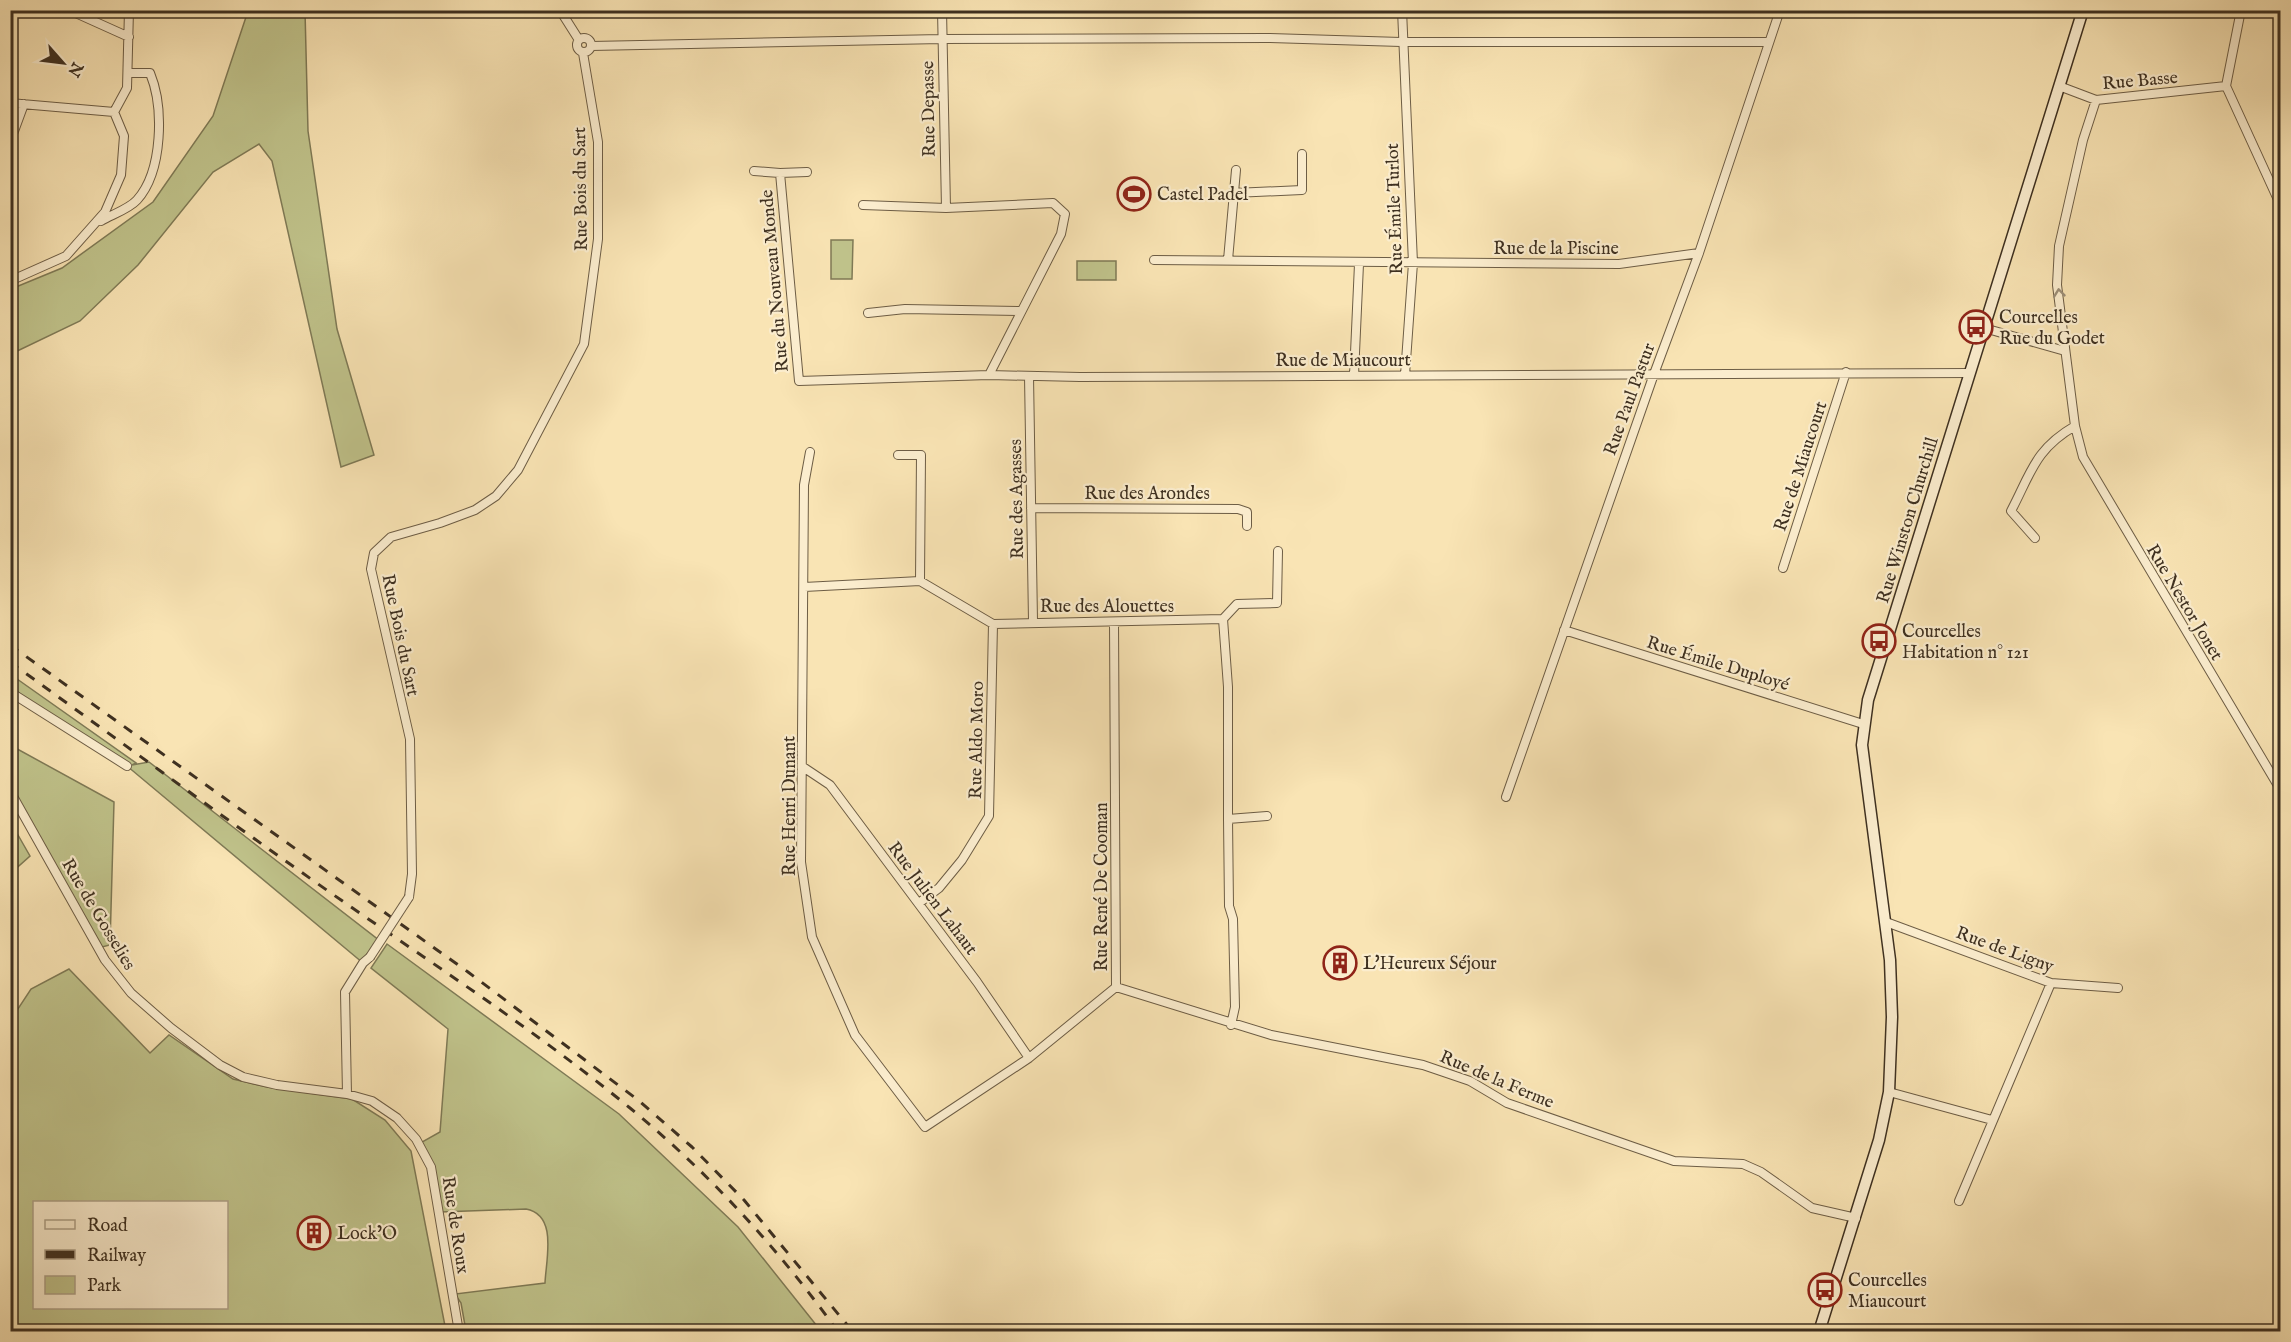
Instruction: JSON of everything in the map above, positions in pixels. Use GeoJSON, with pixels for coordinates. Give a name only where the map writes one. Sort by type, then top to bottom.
{"type":"FeatureCollection","features":[{"type":"Feature","properties":{"kind":"main road","name":"Rue Winston Churchill"},"geometry":{"type":"LineString","coordinates":[[1819,1332],[1880,1140],[1890,1092],[1892,1017],[1886,922],[1862,745],[1863,724],[1871,688],[2083,10]]}},
{"type":"Feature","properties":{"kind":"street"},"geometry":{"type":"LineString","coordinates":[[69,10],[129,37]]}},
{"type":"Feature","properties":{"kind":"street"},"geometry":{"type":"LineString","coordinates":[[114,112],[128,88],[129,10]]}},
{"type":"Feature","properties":{"kind":"street"},"geometry":{"type":"LineString","coordinates":[[560,10],[579,40],[586,39],[591,46]]}},
{"type":"Feature","properties":{"kind":"street","name":"Rue Depasse"},"geometry":{"type":"LineString","coordinates":[[942,10],[946,208]]}},
{"type":"Feature","properties":{"kind":"street","name":"Rue Émile Turlot"},"geometry":{"type":"LineString","coordinates":[[1402,10],[1401,42],[1413,263],[1405,375]]}},
{"type":"Feature","properties":{"kind":"street","name":"Rue Paul Pastur"},"geometry":{"type":"LineString","coordinates":[[1506,797],[1654,374],[1699,253],[1780,10]]}},
{"type":"Feature","properties":{"kind":"street"},"geometry":{"type":"LineString","coordinates":[[2241,10],[2226,87],[2280,204]]}},
{"type":"Feature","properties":{"kind":"street"},"geometry":{"type":"LineString","coordinates":[[583,53],[591,46],[942,39],[1268,38],[1401,42],[1769,42]]}},
{"type":"Feature","properties":{"kind":"street","name":"Rue Bois du Sart"},"geometry":{"type":"LineString","coordinates":[[347,1094],[345,992],[409,897],[412,874],[410,739],[373,580],[371,569],[374,553],[391,537],[475,510],[496,496],[518,470],[584,344],[598,239],[598,142],[583,53],[577,49],[579,40]]}},
{"type":"Feature","properties":{"kind":"street"},"geometry":{"type":"LineString","coordinates":[[94,224],[136,201],[155,170],[158,92],[150,73],[128,73]]}},
{"type":"Feature","properties":{"kind":"street","name":"Rue Basse"},"geometry":{"type":"LineString","coordinates":[[2059,86],[2096,100],[2226,87]]}},
{"type":"Feature","properties":{"kind":"street","name":"Rue Nestor Jonet"},"geometry":{"type":"LineString","coordinates":[[2096,100],[2083,140],[2059,246],[2057,285],[2075,426],[2083,457],[2280,789]]}},
{"type":"Feature","properties":{"kind":"street"},"geometry":{"type":"LineString","coordinates":[[10,103],[114,112]]}},
{"type":"Feature","properties":{"kind":"street"},"geometry":{"type":"LineString","coordinates":[[10,142],[24,104]]}},
{"type":"Feature","properties":{"kind":"street"},"geometry":{"type":"LineString","coordinates":[[10,281],[66,256],[105,212],[121,175],[124,136],[114,112]]}},
{"type":"Feature","properties":{"kind":"street"},"geometry":{"type":"LineString","coordinates":[[1234,193],[1302,190],[1302,154]]}},
{"type":"Feature","properties":{"kind":"street"},"geometry":{"type":"LineString","coordinates":[[1228,260],[1236,170]]}},
{"type":"Feature","properties":{"kind":"street","name":"Rue du Nouveau Monde"},"geometry":{"type":"LineString","coordinates":[[754,171],[807,172]]}},
{"type":"Feature","properties":{"kind":"street","name":"Rue du Nouveau Monde"},"geometry":{"type":"LineString","coordinates":[[780,172],[799,381],[840,380]]}},
{"type":"Feature","properties":{"kind":"street"},"geometry":{"type":"LineString","coordinates":[[863,205],[946,208],[1053,203],[1065,214],[1061,234],[989,375]]}},
{"type":"Feature","properties":{"kind":"street","name":"Rue de la Piscine"},"geometry":{"type":"LineString","coordinates":[[1154,260],[1359,264],[1619,264],[1699,253]]}},
{"type":"Feature","properties":{"kind":"street"},"geometry":{"type":"LineString","coordinates":[[1354,375],[1359,264]]}},
{"type":"Feature","properties":{"kind":"street"},"geometry":{"type":"LineString","coordinates":[[868,313],[905,309],[1020,311]]}},
{"type":"Feature","properties":{"kind":"street"},"geometry":{"type":"LineString","coordinates":[[1984,328],[2066,351]]}},
{"type":"Feature","properties":{"kind":"street","name":"Rue de Miaucourt"},"geometry":{"type":"LineString","coordinates":[[1783,568],[1846,372]]}},
{"type":"Feature","properties":{"kind":"street","name":"Rue de Miaucourt"},"geometry":{"type":"LineString","coordinates":[[840,380],[989,375],[1970,373]]}},
{"type":"Feature","properties":{"kind":"street","name":"Rue des Agasses"},"geometry":{"type":"LineString","coordinates":[[1029,376],[1033,621]]}},
{"type":"Feature","properties":{"kind":"street"},"geometry":{"type":"LineString","coordinates":[[2035,538],[2011,511],[2036,459],[2060,435],[2075,426]]}},
{"type":"Feature","properties":{"kind":"street","name":"Rue Henri Dunant"},"geometry":{"type":"LineString","coordinates":[[810,452],[804,485],[801,862],[813,937],[855,1035],[925,1127]]}},
{"type":"Feature","properties":{"kind":"street"},"geometry":{"type":"LineString","coordinates":[[898,455],[921,455],[920,581]]}},
{"type":"Feature","properties":{"kind":"street","name":"Rue des Arondes"},"geometry":{"type":"LineString","coordinates":[[1031,508],[1238,508],[1246,513],[1246,526]]}},
{"type":"Feature","properties":{"kind":"street"},"geometry":{"type":"LineString","coordinates":[[1231,1025],[1234,1007],[1234,965],[1233,918],[1228,906],[1227,687],[1223,619],[1237,604],[1276,603],[1278,552]]}},
{"type":"Feature","properties":{"kind":"street"},"geometry":{"type":"LineString","coordinates":[[804,587],[920,581],[993,624]]}},
{"type":"Feature","properties":{"kind":"street","name":"Rue des Alouettes"},"geometry":{"type":"LineString","coordinates":[[993,624],[1033,621],[1114,622],[1223,619]]}},
{"type":"Feature","properties":{"kind":"street","name":"Rue René De Cooman"},"geometry":{"type":"LineString","coordinates":[[925,1127],[1029,1058],[1116,987],[1114,622]]}},
{"type":"Feature","properties":{"kind":"street","name":"Rue Aldo Moro"},"geometry":{"type":"LineString","coordinates":[[919,903],[939,888],[962,861],[989,816],[993,624]]}},
{"type":"Feature","properties":{"kind":"street","name":"Rue Émile Duployé"},"geometry":{"type":"LineString","coordinates":[[1564,630],[1863,724]]}},
{"type":"Feature","properties":{"kind":"street"},"geometry":{"type":"LineString","coordinates":[[10,692],[127,766]]}},
{"type":"Feature","properties":{"kind":"street","name":"Rue Julien Lahaut"},"geometry":{"type":"LineString","coordinates":[[803,767],[830,785],[919,903],[1029,1058]]}},
{"type":"Feature","properties":{"kind":"street","name":"Rue de Gosselies"},"geometry":{"type":"LineString","coordinates":[[10,791],[98,948],[131,993],[171,1028],[233,1073],[277,1085],[347,1094]]}},
{"type":"Feature","properties":{"kind":"street"},"geometry":{"type":"LineString","coordinates":[[1228,819],[1267,816]]}},
{"type":"Feature","properties":{"kind":"street","name":"Rue de Ligny"},"geometry":{"type":"LineString","coordinates":[[1886,922],[2051,983],[2118,988]]}},
{"type":"Feature","properties":{"kind":"street"},"geometry":{"type":"LineString","coordinates":[[1959,1201],[2051,983]]}},
{"type":"Feature","properties":{"kind":"street","name":"Rue de la Ferme"},"geometry":{"type":"LineString","coordinates":[[1116,987],[1231,1025],[1423,1065],[1470,1082],[1507,1103],[1674,1161],[1743,1164],[1761,1172],[1812,1208],[1856,1218]]}},
{"type":"Feature","properties":{"kind":"street"},"geometry":{"type":"LineString","coordinates":[[1890,1092],[1992,1120]]}},
{"type":"Feature","properties":{"kind":"street","name":"Rue de Roux"},"geometry":{"type":"LineString","coordinates":[[347,1094],[372,1101],[397,1118],[416,1139],[431,1167],[459,1332]]}},
{"type":"Feature","properties":{"kind":"green space"},"geometry":{"type":"Polygon","coordinates":[[[248,11],[305,11],[308,131],[337,329],[374,455],[341,467],[272,161],[259,144],[213,172],[138,265],[80,321],[11,354],[11,289],[62,268],[153,202],[213,116],[248,11]]]}},
{"type":"Feature","properties":{"kind":"green space"},"geometry":{"type":"Polygon","coordinates":[[[831,240],[853,240],[852,279],[831,279],[831,240]]]}},
{"type":"Feature","properties":{"kind":"green space"},"geometry":{"type":"Polygon","coordinates":[[[1077,261],[1116,261],[1116,280],[1077,280],[1077,261]]]}},
{"type":"Feature","properties":{"kind":"green space"},"geometry":{"type":"Polygon","coordinates":[[[10,674],[136,763],[132,765],[149,762],[380,941],[363,963],[127,766],[11,689],[10,674]]]}},
{"type":"Feature","properties":{"kind":"green space"},"geometry":{"type":"Polygon","coordinates":[[[10,745],[114,802],[110,945],[98,948],[11,785],[10,745]]]}},
{"type":"Feature","properties":{"kind":"green space"},"geometry":{"type":"Polygon","coordinates":[[[10,821],[30,856],[11,873],[10,873],[10,821]]]}},
{"type":"Feature","properties":{"kind":"green space"},"geometry":{"type":"Polygon","coordinates":[[[387,944],[619,1114],[738,1227],[821,1331],[466,1331],[461,1303],[455,1294],[545,1283],[548,1251],[546,1229],[543,1220],[536,1213],[526,1209],[440,1212],[422,1142],[440,1132],[448,1029],[371,968],[387,944]]]}},
{"type":"Feature","properties":{"kind":"green space"},"geometry":{"type":"Polygon","coordinates":[[[69,969],[150,1053],[169,1035],[233,1079],[267,1087],[352,1099],[385,1120],[411,1151],[446,1331],[11,1331],[10,1021],[31,989],[69,969]]]}},
{"type":"Feature","properties":{"kind":"railway"},"geometry":{"type":"LineString","coordinates":[[10,645],[468,972],[638,1100],[692,1147],[744,1200],[853,1332]]}},
{"type":"Feature","properties":{"kind":"railway"},"geometry":{"type":"LineString","coordinates":[[10,662],[265,846],[527,1029],[630,1108],[715,1185],[792,1271],[838,1332]]}},
{"type":"Feature","properties":{"kind":"place","name":"Castel Padel"},"geometry":{"type":"Point","coordinates":[1134,194]}},
{"type":"Feature","properties":{"kind":"place","name":"Courcelles Rue du Godet"},"geometry":{"type":"Point","coordinates":[1976,327]}},
{"type":"Feature","properties":{"kind":"place","name":"Courcelles Habitation n° 121"},"geometry":{"type":"Point","coordinates":[1879,641]}},
{"type":"Feature","properties":{"kind":"place","name":"L'Heureux Séjour"},"geometry":{"type":"Point","coordinates":[1340,963]}},
{"type":"Feature","properties":{"kind":"place","name":"Lock’O"},"geometry":{"type":"Point","coordinates":[314,1233]}},
{"type":"Feature","properties":{"kind":"place","name":"Courcelles Miaucourt"},"geometry":{"type":"Point","coordinates":[1825,1290]}}]}
